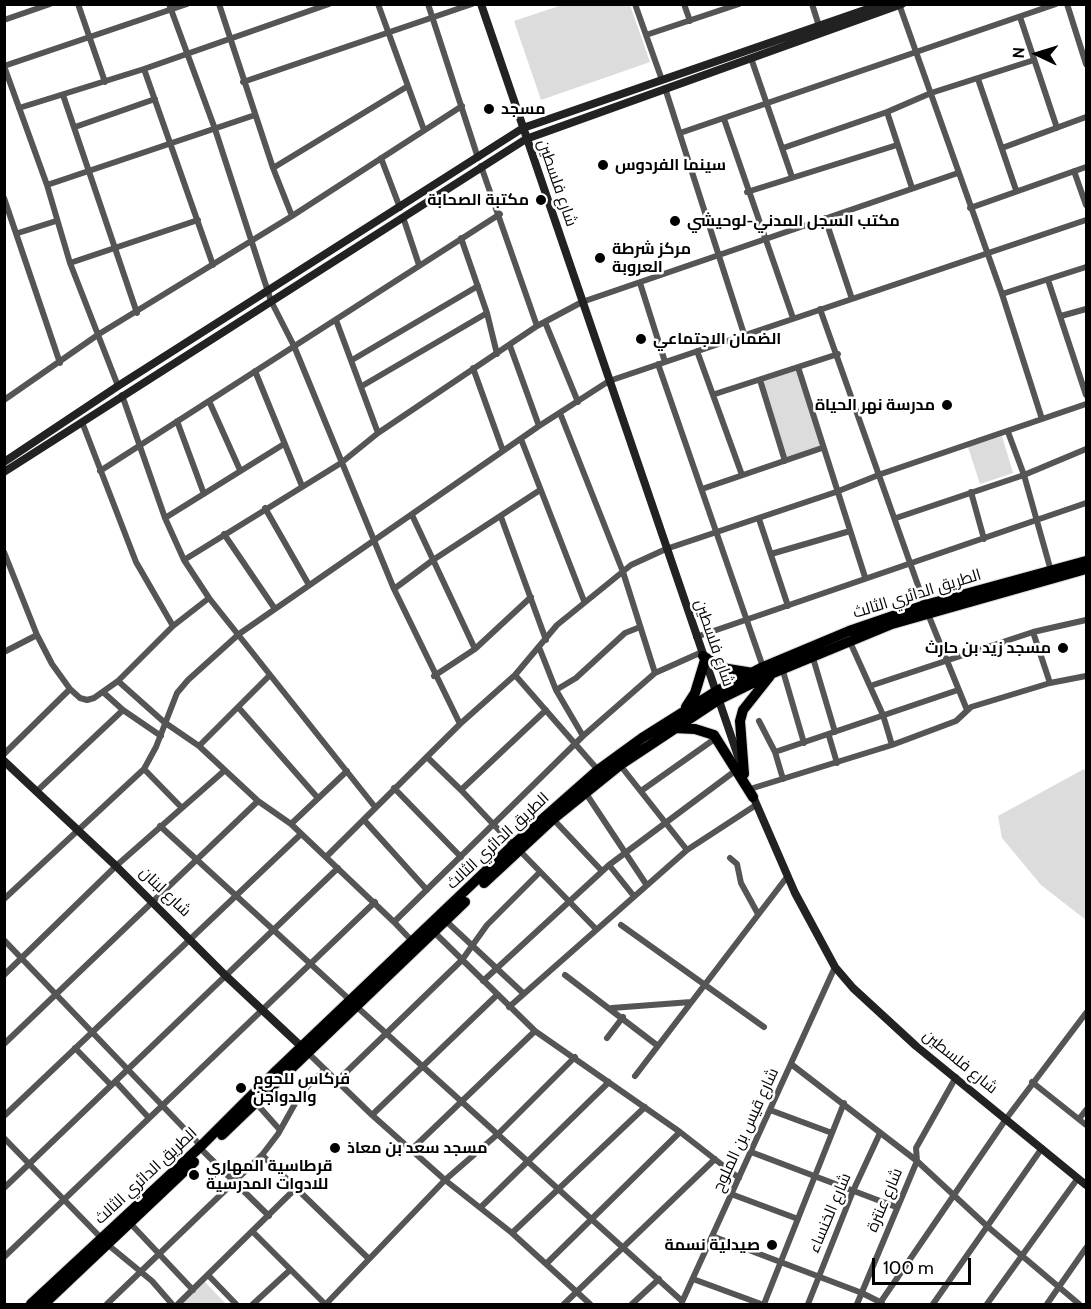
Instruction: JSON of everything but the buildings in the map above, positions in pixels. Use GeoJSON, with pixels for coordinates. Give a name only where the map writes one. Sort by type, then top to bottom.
{"type":"FeatureCollection","features":[{"type":"Feature","properties":{"kind":"highway","name":"الطريق الدائري الثالث"},"geometry":{"type":"LineString","coordinates":[[31,1305],[203,1149],[354,1004],[435,933],[516,848],[620,765],[717,696],[753,673],[783,671],[926,609],[1086,561]]}},
{"type":"Feature","properties":{"kind":"highway","name":"الطريق الدائري الثالث"},"geometry":{"type":"LineString","coordinates":[[354,1004],[413,942],[597,770],[684,711],[879,619],[1086,569]]}},
{"type":"Feature","properties":{"kind":"highway"},"geometry":{"type":"LineString","coordinates":[[684,711],[695,693],[703,656],[722,668],[753,673]]}},
{"type":"Feature","properties":{"kind":"highway"},"geometry":{"type":"LineString","coordinates":[[740,773],[740,721],[743,710],[767,671]]}},
{"type":"Feature","properties":{"kind":"highway"},"geometry":{"type":"LineString","coordinates":[[673,728],[707,730],[717,737],[753,797]]}},
{"type":"Feature","properties":{"kind":"highway","name":"الطريق الدائري الثالث"},"geometry":{"type":"LineString","coordinates":[[44,1305],[104,1241],[130,1223],[203,1149],[256,1103],[305,1050]]}},
{"type":"Feature","properties":{"kind":"street"},"geometry":{"type":"LineString","coordinates":[[4,20],[32,7],[50,4]]}},
{"type":"Feature","properties":{"kind":"street"},"geometry":{"type":"LineString","coordinates":[[78,4],[105,82]]}},
{"type":"Feature","properties":{"kind":"street"},"geometry":{"type":"LineString","coordinates":[[188,4],[170,8],[90,39],[4,66],[47,185],[70,263],[99,334],[165,518],[184,560],[209,598],[375,807]]}},
{"type":"Feature","properties":{"kind":"street"},"geometry":{"type":"LineString","coordinates":[[219,4],[243,82],[292,216]]}},
{"type":"Feature","properties":{"kind":"street"},"geometry":{"type":"LineString","coordinates":[[19,108],[144,69],[329,4]]}},
{"type":"Feature","properties":{"kind":"street"},"geometry":{"type":"LineString","coordinates":[[378,4],[424,130]]}},
{"type":"Feature","properties":{"kind":"street"},"geometry":{"type":"LineString","coordinates":[[428,4],[537,326]]}},
{"type":"Feature","properties":{"kind":"street"},"geometry":{"type":"LineString","coordinates":[[243,82],[472,4]]}},
{"type":"Feature","properties":{"kind":"street","name":"شارع فلسطين"},"geometry":{"type":"LineString","coordinates":[[481,4],[717,696],[740,773]]}},
{"type":"Feature","properties":{"kind":"street"},"geometry":{"type":"LineString","coordinates":[[635,4],[664,84],[744,334]]}},
{"type":"Feature","properties":{"kind":"street"},"geometry":{"type":"LineString","coordinates":[[684,4],[690,21]]}},
{"type":"Feature","properties":{"kind":"street"},"geometry":{"type":"LineString","coordinates":[[812,4],[819,26]]}},
{"type":"Feature","properties":{"kind":"street"},"geometry":{"type":"LineString","coordinates":[[480,162],[526,139],[664,84],[882,4]]}},
{"type":"Feature","properties":{"kind":"street"},"geometry":{"type":"LineString","coordinates":[[680,133],[1056,4]]}},
{"type":"Feature","properties":{"kind":"street"},"geometry":{"type":"LineString","coordinates":[[1067,4],[1086,64]]}},
{"type":"Feature","properties":{"kind":"street"},"geometry":{"type":"LineString","coordinates":[[646,35],[734,5]]}},
{"type":"Feature","properties":{"kind":"street"},"geometry":{"type":"LineString","coordinates":[[4,462],[480,162],[523,128],[575,110],[751,58],[900,5],[1002,294],[1042,419]]}},
{"type":"Feature","properties":{"kind":"street"},"geometry":{"type":"LineString","coordinates":[[170,8],[215,129],[270,296],[294,346],[393,589],[434,676],[460,724]]}},
{"type":"Feature","properties":{"kind":"street"},"geometry":{"type":"LineString","coordinates":[[1020,16],[1057,128]]}},
{"type":"Feature","properties":{"kind":"street"},"geometry":{"type":"LineString","coordinates":[[1079,42],[1086,40]]}},
{"type":"Feature","properties":{"kind":"street"},"geometry":{"type":"LineString","coordinates":[[751,58],[792,177]]}},
{"type":"Feature","properties":{"kind":"street"},"geometry":{"type":"LineString","coordinates":[[783,148],[887,112],[931,93],[1034,60]]}},
{"type":"Feature","properties":{"kind":"street"},"geometry":{"type":"LineString","coordinates":[[144,69],[213,265]]}},
{"type":"Feature","properties":{"kind":"street"},"geometry":{"type":"LineString","coordinates":[[978,79],[1016,190]]}},
{"type":"Feature","properties":{"kind":"street"},"geometry":{"type":"LineString","coordinates":[[273,168],[408,86]]}},
{"type":"Feature","properties":{"kind":"street"},"geometry":{"type":"LineString","coordinates":[[63,95],[137,313]]}},
{"type":"Feature","properties":{"kind":"street"},"geometry":{"type":"LineString","coordinates":[[75,127],[155,99]]}},
{"type":"Feature","properties":{"kind":"street"},"geometry":{"type":"LineString","coordinates":[[4,400],[99,334],[137,313],[292,216],[462,106]]}},
{"type":"Feature","properties":{"kind":"street"},"geometry":{"type":"LineString","coordinates":[[575,110],[578,120]]}},
{"type":"Feature","properties":{"kind":"street"},"geometry":{"type":"LineString","coordinates":[[887,112],[912,188]]}},
{"type":"Feature","properties":{"kind":"street"},"geometry":{"type":"LineString","coordinates":[[47,185],[255,115]]}},
{"type":"Feature","properties":{"kind":"street"},"geometry":{"type":"LineString","coordinates":[[1002,148],[1086,117]]}},
{"type":"Feature","properties":{"kind":"street"},"geometry":{"type":"LineString","coordinates":[[724,119],[747,192],[793,318]]}},
{"type":"Feature","properties":{"kind":"street"},"geometry":{"type":"LineString","coordinates":[[747,192],[897,145]]}},
{"type":"Feature","properties":{"kind":"street"},"geometry":{"type":"LineString","coordinates":[[381,158],[419,265]]}},
{"type":"Feature","properties":{"kind":"street"},"geometry":{"type":"LineString","coordinates":[[970,208],[1086,167]]}},
{"type":"Feature","properties":{"kind":"street"},"geometry":{"type":"LineString","coordinates":[[1074,171],[1086,205]]}},
{"type":"Feature","properties":{"kind":"street"},"geometry":{"type":"LineString","coordinates":[[184,560],[341,463],[378,433],[537,326],[582,302],[958,173]]}},
{"type":"Feature","properties":{"kind":"street"},"geometry":{"type":"LineString","coordinates":[[4,198],[18,233],[60,363]]}},
{"type":"Feature","properties":{"kind":"street"},"geometry":{"type":"LineString","coordinates":[[100,471],[500,214]]}},
{"type":"Feature","properties":{"kind":"street"},"geometry":{"type":"LineString","coordinates":[[825,218],[852,299]]}},
{"type":"Feature","properties":{"kind":"street"},"geometry":{"type":"LineString","coordinates":[[18,233],[56,220]]}},
{"type":"Feature","properties":{"kind":"street"},"geometry":{"type":"LineString","coordinates":[[70,263],[198,220]]}},
{"type":"Feature","properties":{"kind":"street"},"geometry":{"type":"LineString","coordinates":[[4,899],[144,769],[161,736],[171,705],[188,680],[239,634],[539,426],[609,381],[1086,220]]}},
{"type":"Feature","properties":{"kind":"street"},"geometry":{"type":"LineString","coordinates":[[461,238],[487,313],[497,354]]}},
{"type":"Feature","properties":{"kind":"street"},"geometry":{"type":"LineString","coordinates":[[1002,294],[1086,267]]}},
{"type":"Feature","properties":{"kind":"street"},"geometry":{"type":"LineString","coordinates":[[1048,280],[1086,395]]}},
{"type":"Feature","properties":{"kind":"street"},"geometry":{"type":"LineString","coordinates":[[640,283],[665,362]]}},
{"type":"Feature","properties":{"kind":"street"},"geometry":{"type":"LineString","coordinates":[[352,360],[478,286]]}},
{"type":"Feature","properties":{"kind":"street"},"geometry":{"type":"LineString","coordinates":[[820,309],[881,474],[926,609],[967,710]]}},
{"type":"Feature","properties":{"kind":"street"},"geometry":{"type":"LineString","coordinates":[[1061,316],[1086,309]]}},
{"type":"Feature","properties":{"kind":"street"},"geometry":{"type":"LineString","coordinates":[[362,387],[487,313]]}},
{"type":"Feature","properties":{"kind":"street"},"geometry":{"type":"LineString","coordinates":[[336,320],[378,433]]}},
{"type":"Feature","properties":{"kind":"street"},"geometry":{"type":"LineString","coordinates":[[545,322],[578,402]]}},
{"type":"Feature","properties":{"kind":"street"},"geometry":{"type":"LineString","coordinates":[[510,346],[539,426]]}},
{"type":"Feature","properties":{"kind":"street"},"geometry":{"type":"LineString","coordinates":[[697,351],[715,394],[742,475]]}},
{"type":"Feature","properties":{"kind":"street"},"geometry":{"type":"LineString","coordinates":[[715,394],[838,354]]}},
{"type":"Feature","properties":{"kind":"street"},"geometry":{"type":"LineString","coordinates":[[658,364],[745,620],[767,671]]}},
{"type":"Feature","properties":{"kind":"street"},"geometry":{"type":"LineString","coordinates":[[798,367],[865,577]]}},
{"type":"Feature","properties":{"kind":"street"},"geometry":{"type":"LineString","coordinates":[[473,368],[503,451]]}},
{"type":"Feature","properties":{"kind":"street"},"geometry":{"type":"LineString","coordinates":[[255,371],[302,486]]}},
{"type":"Feature","properties":{"kind":"street"},"geometry":{"type":"LineString","coordinates":[[760,380],[784,461]]}},
{"type":"Feature","properties":{"kind":"street"},"geometry":{"type":"LineString","coordinates":[[4,472],[82,422],[120,391]]}},
{"type":"Feature","properties":{"kind":"street"},"geometry":{"type":"LineString","coordinates":[[209,400],[240,470]]}},
{"type":"Feature","properties":{"kind":"street"},"geometry":{"type":"LineString","coordinates":[[326,856],[460,724],[515,675],[585,601],[632,565],[666,549],[759,519],[881,474],[1086,404]]}},
{"type":"Feature","properties":{"kind":"street"},"geometry":{"type":"LineString","coordinates":[[560,413],[623,572],[655,673]]}},
{"type":"Feature","properties":{"kind":"street"},"geometry":{"type":"LineString","coordinates":[[82,422],[136,562],[173,626]]}},
{"type":"Feature","properties":{"kind":"street"},"geometry":{"type":"LineString","coordinates":[[177,422],[204,494]]}},
{"type":"Feature","properties":{"kind":"street"},"geometry":{"type":"LineString","coordinates":[[1008,432],[1024,474],[1051,571]]}},
{"type":"Feature","properties":{"kind":"street"},"geometry":{"type":"LineString","coordinates":[[521,439],[585,601]]}},
{"type":"Feature","properties":{"kind":"street"},"geometry":{"type":"LineString","coordinates":[[165,518],[284,444]]}},
{"type":"Feature","properties":{"kind":"street"},"geometry":{"type":"LineString","coordinates":[[702,489],[822,448]]}},
{"type":"Feature","properties":{"kind":"street"},"geometry":{"type":"LineString","coordinates":[[896,518],[1024,474],[1086,449]]}},
{"type":"Feature","properties":{"kind":"street"},"geometry":{"type":"LineString","coordinates":[[393,589],[540,490]]}},
{"type":"Feature","properties":{"kind":"street"},"geometry":{"type":"LineString","coordinates":[[972,492],[984,539]]}},
{"type":"Feature","properties":{"kind":"street"},"geometry":{"type":"LineString","coordinates":[[696,637],[865,577],[911,565],[1086,503]]}},
{"type":"Feature","properties":{"kind":"street"},"geometry":{"type":"LineString","coordinates":[[265,508],[309,585]]}},
{"type":"Feature","properties":{"kind":"street"},"geometry":{"type":"LineString","coordinates":[[412,515],[475,650]]}},
{"type":"Feature","properties":{"kind":"street"},"geometry":{"type":"LineString","coordinates":[[501,517],[546,640]]}},
{"type":"Feature","properties":{"kind":"street"},"geometry":{"type":"LineString","coordinates":[[759,519],[788,606]]}},
{"type":"Feature","properties":{"kind":"street"},"geometry":{"type":"LineString","coordinates":[[771,554],[850,531]]}},
{"type":"Feature","properties":{"kind":"street"},"geometry":{"type":"LineString","coordinates":[[224,534],[275,609]]}},
{"type":"Feature","properties":{"kind":"street"},"geometry":{"type":"LineString","coordinates":[[4,552],[37,635],[52,664],[70,689],[80,698],[87,700],[118,681],[173,626],[209,598]]}},
{"type":"Feature","properties":{"kind":"street"},"geometry":{"type":"LineString","coordinates":[[434,676],[475,650],[531,597]]}},
{"type":"Feature","properties":{"kind":"street"},"geometry":{"type":"LineString","coordinates":[[870,686],[1034,632],[1086,620]]}},
{"type":"Feature","properties":{"kind":"street"},"geometry":{"type":"LineString","coordinates":[[556,690],[576,678],[625,633],[640,627]]}},
{"type":"Feature","properties":{"kind":"street"},"geometry":{"type":"LineString","coordinates":[[1034,632],[1050,683]]}},
{"type":"Feature","properties":{"kind":"street"},"geometry":{"type":"LineString","coordinates":[[5,650],[37,635]]}},
{"type":"Feature","properties":{"kind":"street"},"geometry":{"type":"LineString","coordinates":[[850,642],[883,715],[892,745]]}},
{"type":"Feature","properties":{"kind":"street"},"geometry":{"type":"LineString","coordinates":[[539,648],[556,690],[583,736]]}},
{"type":"Feature","properties":{"kind":"street"},"geometry":{"type":"LineString","coordinates":[[394,922],[583,736],[655,673],[703,656]]}},
{"type":"Feature","properties":{"kind":"street"},"geometry":{"type":"LineString","coordinates":[[813,658],[837,763]]}},
{"type":"Feature","properties":{"kind":"street"},"geometry":{"type":"LineString","coordinates":[[783,671],[804,743]]}},
{"type":"Feature","properties":{"kind":"street"},"geometry":{"type":"LineString","coordinates":[[200,746],[270,675]]}},
{"type":"Feature","properties":{"kind":"street"},"geometry":{"type":"LineString","coordinates":[[515,675],[597,770]]}},
{"type":"Feature","properties":{"kind":"street"},"geometry":{"type":"LineString","coordinates":[[509,1006],[633,895],[753,797],[783,780],[892,745],[956,721],[967,710],[1050,683],[1086,676]]}},
{"type":"Feature","properties":{"kind":"street"},"geometry":{"type":"LineString","coordinates":[[118,681],[164,722],[200,746],[258,801],[291,824],[375,902],[413,942]]}},
{"type":"Feature","properties":{"kind":"street"},"geometry":{"type":"LineString","coordinates":[[4,754],[70,689]]}},
{"type":"Feature","properties":{"kind":"street"},"geometry":{"type":"LineString","coordinates":[[775,752],[958,690]]}},
{"type":"Feature","properties":{"kind":"street"},"geometry":{"type":"LineString","coordinates":[[103,692],[123,710],[161,736]]}},
{"type":"Feature","properties":{"kind":"street"},"geometry":{"type":"LineString","coordinates":[[238,706],[317,797]]}},
{"type":"Feature","properties":{"kind":"street"},"geometry":{"type":"LineString","coordinates":[[37,791],[123,710]]}},
{"type":"Feature","properties":{"kind":"street"},"geometry":{"type":"LineString","coordinates":[[461,790],[546,710]]}},
{"type":"Feature","properties":{"kind":"street"},"geometry":{"type":"LineString","coordinates":[[759,721],[775,752],[783,780]]}},
{"type":"Feature","properties":{"kind":"street"},"geometry":{"type":"LineString","coordinates":[[641,791],[717,737]]}},
{"type":"Feature","properties":{"kind":"street"},"geometry":{"type":"LineString","coordinates":[[427,757],[595,928]]}},
{"type":"Feature","properties":{"kind":"street","name":"شارع لبنان"},"geometry":{"type":"LineString","coordinates":[[4,761],[116,866],[226,976],[305,1050]]}},
{"type":"Feature","properties":{"kind":"street"},"geometry":{"type":"LineString","coordinates":[[620,765],[687,850]]}},
{"type":"Feature","properties":{"kind":"street"},"geometry":{"type":"LineString","coordinates":[[144,769],[181,807]]}},
{"type":"Feature","properties":{"kind":"street"},"geometry":{"type":"LineString","coordinates":[[4,975],[116,866],[224,771]]}},
{"type":"Feature","properties":{"kind":"street"},"geometry":{"type":"LineString","coordinates":[[291,824],[347,771]]}},
{"type":"Feature","properties":{"kind":"street"},"geometry":{"type":"LineString","coordinates":[[483,981],[609,865],[664,822],[740,773]]}},
{"type":"Feature","properties":{"kind":"street"},"geometry":{"type":"LineString","coordinates":[[394,788],[461,856]]}},
{"type":"Feature","properties":{"kind":"street"},"geometry":{"type":"LineString","coordinates":[[585,792],[646,884]]}},
{"type":"Feature","properties":{"kind":"street","name":"شارع فلسطين"},"geometry":{"type":"LineString","coordinates":[[753,797],[787,877],[836,968],[882,1016],[1086,1185]]}},
{"type":"Feature","properties":{"kind":"street"},"geometry":{"type":"LineString","coordinates":[[4,1044],[258,801]]}},
{"type":"Feature","properties":{"kind":"street"},"geometry":{"type":"LineString","coordinates":[[553,819],[602,871]]}},
{"type":"Feature","properties":{"kind":"street"},"geometry":{"type":"LineString","coordinates":[[364,820],[427,890]]}},
{"type":"Feature","properties":{"kind":"street"},"geometry":{"type":"LineString","coordinates":[[160,826],[234,897],[625,1247],[682,1303]]}},
{"type":"Feature","properties":{"kind":"street"},"geometry":{"type":"LineString","coordinates":[[4,1116],[301,834]]}},
{"type":"Feature","properties":{"kind":"street"},"geometry":{"type":"LineString","coordinates":[[730,858],[736,864],[741,883],[758,914]]}},
{"type":"Feature","properties":{"kind":"street"},"geometry":{"type":"LineString","coordinates":[[609,865],[633,895]]}},
{"type":"Feature","properties":{"kind":"street"},"geometry":{"type":"LineString","coordinates":[[4,1188],[338,868]]}},
{"type":"Feature","properties":{"kind":"street"},"geometry":{"type":"LineString","coordinates":[[336,1082],[462,960],[487,925],[540,872]]}},
{"type":"Feature","properties":{"kind":"street"},"geometry":{"type":"LineString","coordinates":[[635,1076],[787,877]]}},
{"type":"Feature","properties":{"kind":"street"},"geometry":{"type":"LineString","coordinates":[[4,1257],[375,902]]}},
{"type":"Feature","properties":{"kind":"street"},"geometry":{"type":"LineString","coordinates":[[446,921],[523,993]]}},
{"type":"Feature","properties":{"kind":"street"},"geometry":{"type":"LineString","coordinates":[[621,925],[764,1027]]}},
{"type":"Feature","properties":{"kind":"street"},"geometry":{"type":"LineString","coordinates":[[435,933],[496,995],[535,1030],[680,1132],[739,1178]]}},
{"type":"Feature","properties":{"kind":"street"},"geometry":{"type":"LineString","coordinates":[[4,940],[269,1216]]}},
{"type":"Feature","properties":{"kind":"street","name":"شارع قيس بن الملوح"},"geometry":{"type":"LineString","coordinates":[[682,1303],[836,968]]}},
{"type":"Feature","properties":{"kind":"street"},"geometry":{"type":"LineString","coordinates":[[565,975],[623,1017],[658,1046]]}},
{"type":"Feature","properties":{"kind":"street"},"geometry":{"type":"LineString","coordinates":[[372,1115],[496,995]]}},
{"type":"Feature","properties":{"kind":"street"},"geometry":{"type":"LineString","coordinates":[[611,1008],[690,1002]]}},
{"type":"Feature","properties":{"kind":"street"},"geometry":{"type":"LineString","coordinates":[[712,1236],[862,1293],[882,1304],[1006,1119],[1086,1013]]}},
{"type":"Feature","properties":{"kind":"street"},"geometry":{"type":"LineString","coordinates":[[607,1038],[623,1017]]}},
{"type":"Feature","properties":{"kind":"street"},"geometry":{"type":"LineString","coordinates":[[411,1150],[535,1030]]}},
{"type":"Feature","properties":{"kind":"street"},"geometry":{"type":"LineString","coordinates":[[75,1048],[149,1118]]}},
{"type":"Feature","properties":{"kind":"street"},"geometry":{"type":"LineString","coordinates":[[305,1050],[336,1082],[411,1150],[512,1233],[590,1305]]}},
{"type":"Feature","properties":{"kind":"street"},"geometry":{"type":"LineString","coordinates":[[253,1232],[325,1305],[445,1180],[499,1133],[575,1057]]}},
{"type":"Feature","properties":{"kind":"street"},"geometry":{"type":"LineString","coordinates":[[791,1064],[844,1102],[917,1161],[955,1193],[988,1227],[1079,1305]]}},
{"type":"Feature","properties":{"kind":"street"},"geometry":{"type":"LineString","coordinates":[[107,1305],[262,1155],[280,1130],[301,1093],[324,1070]]}},
{"type":"Feature","properties":{"kind":"street","name":"شارع عنترة"},"geometry":{"type":"LineString","coordinates":[[857,1305],[917,1161],[916,1148],[956,1077]]}},
{"type":"Feature","properties":{"kind":"street"},"geometry":{"type":"LineString","coordinates":[[481,1207],[609,1082]]}},
{"type":"Feature","properties":{"kind":"street"},"geometry":{"type":"LineString","coordinates":[[1032,1082],[1086,1125]]}},
{"type":"Feature","properties":{"kind":"street"},"geometry":{"type":"LineString","coordinates":[[693,1279],[762,1305],[782,1263],[844,1102]]}},
{"type":"Feature","properties":{"kind":"street"},"geometry":{"type":"LineString","coordinates":[[256,1103],[280,1130]]}},
{"type":"Feature","properties":{"kind":"street"},"geometry":{"type":"LineString","coordinates":[[512,1233],[645,1107]]}},
{"type":"Feature","properties":{"kind":"street"},"geometry":{"type":"LineString","coordinates":[[770,1110],[832,1133]]}},
{"type":"Feature","properties":{"kind":"street"},"geometry":{"type":"LineString","coordinates":[[1079,1119],[1086,1110]]}},
{"type":"Feature","properties":{"kind":"street"},"geometry":{"type":"LineString","coordinates":[[546,1264],[680,1132]]}},
{"type":"Feature","properties":{"kind":"street","name":"شارع الخنساء"},"geometry":{"type":"LineString","coordinates":[[808,1305],[853,1191],[880,1133]]}},
{"type":"Feature","properties":{"kind":"street"},"geometry":{"type":"LineString","coordinates":[[4,1138],[104,1241],[152,1281],[172,1305]]}},
{"type":"Feature","properties":{"kind":"street"},"geometry":{"type":"LineString","coordinates":[[933,1305],[1042,1148]]}},
{"type":"Feature","properties":{"kind":"street"},"geometry":{"type":"LineString","coordinates":[[751,1152],[896,1207]]}},
{"type":"Feature","properties":{"kind":"street"},"geometry":{"type":"LineString","coordinates":[[262,1155],[369,1259]]}},
{"type":"Feature","properties":{"kind":"street"},"geometry":{"type":"LineString","coordinates":[[564,1305],[715,1159]]}},
{"type":"Feature","properties":{"kind":"street"},"geometry":{"type":"LineString","coordinates":[[987,1305],[1078,1178]]}},
{"type":"Feature","properties":{"kind":"street"},"geometry":{"type":"LineString","coordinates":[[178,1305],[295,1189]]}},
{"type":"Feature","properties":{"kind":"street"},"geometry":{"type":"LineString","coordinates":[[731,1194],[798,1219]]}},
{"type":"Feature","properties":{"kind":"street"},"geometry":{"type":"LineString","coordinates":[[130,1223],[193,1290]]}},
{"type":"Feature","properties":{"kind":"street"},"geometry":{"type":"LineString","coordinates":[[1047,1305],[1086,1248]]}},
{"type":"Feature","properties":{"kind":"street"},"geometry":{"type":"LineString","coordinates":[[254,1305],[290,1270]]}},
{"type":"Feature","properties":{"kind":"street"},"geometry":{"type":"LineString","coordinates":[[208,1275],[236,1305]]}},
{"type":"Feature","properties":{"kind":"street"},"geometry":{"type":"LineString","coordinates":[[632,1305],[659,1279]]}},
{"type":"Feature","properties":{"kind":"shaded area"},"geometry":{"type":"Polygon","coordinates":[[[562,5],[630,5],[650,62],[541,100],[514,21],[562,5]]]}},
{"type":"Feature","properties":{"kind":"shaded area"},"geometry":{"type":"Polygon","coordinates":[[[798,367],[822,448],[785,461],[760,380],[798,367]]]}},
{"type":"Feature","properties":{"kind":"shaded area"},"geometry":{"type":"Polygon","coordinates":[[[1002,436],[1013,473],[980,484],[968,447],[1002,436]]]}},
{"type":"Feature","properties":{"kind":"shaded area"},"geometry":{"type":"Polygon","coordinates":[[[1084,769],[1086,773],[1086,920],[1041,885],[1002,838],[998,816],[1084,769]]]}},
{"type":"Feature","properties":{"kind":"shaded area"},"geometry":{"type":"Polygon","coordinates":[[[205,1282],[226,1304],[182,1304],[205,1282]]]}},
{"type":"Feature","properties":{"kind":"place","name":"مسجد"},"geometry":{"type":"Point","coordinates":[489,109]}},
{"type":"Feature","properties":{"kind":"place","name":"سينما الفردوس"},"geometry":{"type":"Point","coordinates":[603,165]}},
{"type":"Feature","properties":{"kind":"place","name":"مكتبة الصحابة"},"geometry":{"type":"Point","coordinates":[541,200]}},
{"type":"Feature","properties":{"kind":"place","name":"مكتب السجل المدني-لوحيشي"},"geometry":{"type":"Point","coordinates":[675,221]}},
{"type":"Feature","properties":{"kind":"place","name":"مركز شرطة العروبة"},"geometry":{"type":"Point","coordinates":[600,258]}},
{"type":"Feature","properties":{"kind":"place","name":"الضمان الاجتماعي"},"geometry":{"type":"Point","coordinates":[641,339]}},
{"type":"Feature","properties":{"kind":"place","name":"مدرسة نهر الحياة"},"geometry":{"type":"Point","coordinates":[947,405]}},
{"type":"Feature","properties":{"kind":"place","name":"مسجد زيد بن حارث"},"geometry":{"type":"Point","coordinates":[1063,648]}},
{"type":"Feature","properties":{"kind":"place","name":"فركاس للحوم والدواجن"},"geometry":{"type":"Point","coordinates":[241,1088]}},
{"type":"Feature","properties":{"kind":"place","name":"مسجد سعد بن معاذ"},"geometry":{"type":"Point","coordinates":[335,1148]}},
{"type":"Feature","properties":{"kind":"place","name":"قرطاسية المهاري للادوات المدرسية"},"geometry":{"type":"Point","coordinates":[194,1175]}},
{"type":"Feature","properties":{"kind":"place","name":"صيدلية نسمة"},"geometry":{"type":"Point","coordinates":[772,1245]}}]}
